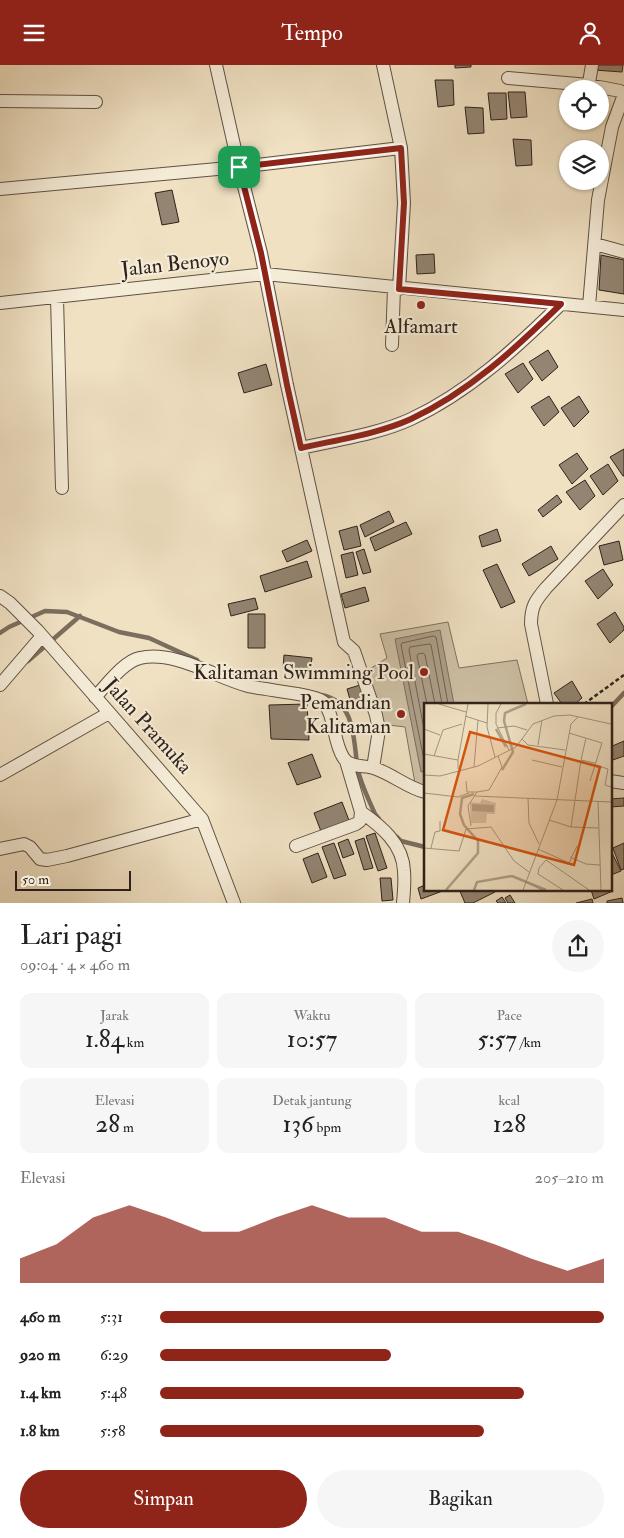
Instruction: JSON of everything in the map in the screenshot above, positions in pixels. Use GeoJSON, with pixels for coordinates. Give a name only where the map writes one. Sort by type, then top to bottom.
{"type":"FeatureCollection","features":[{"type":"Feature","properties":{"kind":"street"},"geometry":{"type":"LineString","coordinates":[[216,65],[265,274],[287,385],[344,641],[354,651],[376,715],[379,730],[358,765],[361,819],[358,823],[296,845]]}},
{"type":"Feature","properties":{"kind":"street"},"geometry":{"type":"LineString","coordinates":[[383,65],[401,148],[404,203],[392,345]]}},
{"type":"Feature","properties":{"kind":"street"},"geometry":{"type":"LineString","coordinates":[[589,80],[592,65]]}},
{"type":"Feature","properties":{"kind":"street"},"geometry":{"type":"LineString","coordinates":[[508,78],[559,84]]}},
{"type":"Feature","properties":{"kind":"street"},"geometry":{"type":"LineString","coordinates":[[588,306],[598,200],[612,127],[623,97],[620,91],[609,90]]}},
{"type":"Feature","properties":{"kind":"street"},"geometry":{"type":"LineString","coordinates":[[0,101],[96,102]]}},
{"type":"Feature","properties":{"kind":"street"},"geometry":{"type":"LineString","coordinates":[[0,189],[239,167],[401,148]]}},
{"type":"Feature","properties":{"kind":"street"},"geometry":{"type":"LineString","coordinates":[[595,244],[624,252]]}},
{"type":"Feature","properties":{"kind":"street","name":"Jalan Benoyo"},"geometry":{"type":"LineString","coordinates":[[0,303],[265,274],[624,310]]}},
{"type":"Feature","properties":{"kind":"street"},"geometry":{"type":"LineString","coordinates":[[57,298],[62,488]]}},
{"type":"Feature","properties":{"kind":"street"},"geometry":{"type":"LineString","coordinates":[[301,448],[385,429],[410,420],[446,401],[482,376],[507,355],[561,304]]}},
{"type":"Feature","properties":{"kind":"street"},"geometry":{"type":"LineString","coordinates":[[547,703],[531,624],[531,611],[537,599],[546,588],[624,505]]}},
{"type":"Feature","properties":{"kind":"street","name":"Jalan Pramuka"},"geometry":{"type":"LineString","coordinates":[[5,599],[42,635],[202,819],[234,903]]}},
{"type":"Feature","properties":{"kind":"street"},"geometry":{"type":"LineString","coordinates":[[0,685],[42,635]]}},
{"type":"Feature","properties":{"kind":"street"},"geometry":{"type":"LineString","coordinates":[[95,697],[128,663],[137,658],[155,656],[174,659],[250,687],[315,697],[324,702],[328,710],[340,751],[358,765],[398,778],[419,791],[424,792]]}},
{"type":"Feature","properties":{"kind":"street"},"geometry":{"type":"LineString","coordinates":[[0,775],[110,713]]}},
{"type":"Feature","properties":{"kind":"street"},"geometry":{"type":"LineString","coordinates":[[361,812],[379,825],[392,838],[399,852],[404,869],[403,903]]}},
{"type":"Feature","properties":{"kind":"street"},"geometry":{"type":"LineString","coordinates":[[0,849],[24,844],[30,847],[40,859],[47,860],[202,819]]}},
{"type":"Feature","properties":{"kind":"path"},"geometry":{"type":"LineString","coordinates":[[585,703],[624,675]]}},
{"type":"Feature","properties":{"kind":"shaded area","name":"Pemandian Kalitaman"},"geometry":{"type":"Polygon","coordinates":[[[448,622],[459,668],[517,660],[528,703],[424,703],[424,788],[416,789],[405,727],[380,724],[365,672],[387,658],[380,634],[448,622]]]}},
{"type":"Feature","properties":{"kind":"water","name":"Kalitaman Swimming Pool"},"geometry":{"type":"Polygon","coordinates":[[[440,630],[454,703],[424,703],[424,771],[421,772],[395,639],[440,630]]]}},
{"type":"Feature","properties":{"kind":"building"},"geometry":{"type":"Polygon","coordinates":[[[455,65],[471,65],[471,67],[455,68],[455,65]]]}},
{"type":"Feature","properties":{"kind":"building"},"geometry":{"type":"Polygon","coordinates":[[[594,65],[623,65],[622,72],[594,70],[594,65]]]}},
{"type":"Feature","properties":{"kind":"building"},"geometry":{"type":"Polygon","coordinates":[[[435,80],[453,80],[454,105],[438,107],[435,80]]]}},
{"type":"Feature","properties":{"kind":"building"},"geometry":{"type":"Polygon","coordinates":[[[508,92],[525,92],[527,117],[511,118],[508,92]]]}},
{"type":"Feature","properties":{"kind":"building"},"geometry":{"type":"Polygon","coordinates":[[[488,93],[506,93],[507,119],[491,120],[488,93]]]}},
{"type":"Feature","properties":{"kind":"building"},"geometry":{"type":"Polygon","coordinates":[[[465,107],[483,108],[484,133],[468,134],[465,107]]]}},
{"type":"Feature","properties":{"kind":"building"},"geometry":{"type":"Polygon","coordinates":[[[513,139],[531,140],[532,165],[516,166],[513,139]]]}},
{"type":"Feature","properties":{"kind":"building"},"geometry":{"type":"Polygon","coordinates":[[[172,190],[179,222],[162,225],[155,193],[172,190]]]}},
{"type":"Feature","properties":{"kind":"building"},"geometry":{"type":"Polygon","coordinates":[[[434,254],[435,273],[417,274],[416,255],[434,254]]]}},
{"type":"Feature","properties":{"kind":"building"},"geometry":{"type":"Polygon","coordinates":[[[601,255],[624,260],[624,294],[599,290],[601,255]]]}},
{"type":"Feature","properties":{"kind":"building"},"geometry":{"type":"Polygon","coordinates":[[[548,350],[558,367],[542,381],[529,362],[548,350]]]}},
{"type":"Feature","properties":{"kind":"building"},"geometry":{"type":"Polygon","coordinates":[[[523,363],[533,379],[518,393],[505,374],[523,363]]]}},
{"type":"Feature","properties":{"kind":"building"},"geometry":{"type":"Polygon","coordinates":[[[266,364],[272,385],[244,393],[238,373],[266,364]]]}},
{"type":"Feature","properties":{"kind":"building"},"geometry":{"type":"Polygon","coordinates":[[[549,396],[559,412],[544,426],[531,407],[549,396]]]}},
{"type":"Feature","properties":{"kind":"building"},"geometry":{"type":"Polygon","coordinates":[[[579,396],[589,412],[574,427],[561,408],[579,396]]]}},
{"type":"Feature","properties":{"kind":"building"},"geometry":{"type":"Polygon","coordinates":[[[624,449],[624,476],[623,476],[610,457],[624,449]]]}},
{"type":"Feature","properties":{"kind":"building"},"geometry":{"type":"Polygon","coordinates":[[[577,453],[588,469],[572,484],[559,465],[577,453]]]}},
{"type":"Feature","properties":{"kind":"building"},"geometry":{"type":"Polygon","coordinates":[[[608,464],[618,481],[603,495],[590,476],[608,464]]]}},
{"type":"Feature","properties":{"kind":"building"},"geometry":{"type":"Polygon","coordinates":[[[585,480],[595,496],[580,510],[566,492],[585,480]]]}},
{"type":"Feature","properties":{"kind":"building"},"geometry":{"type":"Polygon","coordinates":[[[557,495],[562,502],[543,517],[538,510],[557,495]]]}},
{"type":"Feature","properties":{"kind":"building"},"geometry":{"type":"Polygon","coordinates":[[[389,511],[394,522],[365,537],[360,525],[389,511]]]}},
{"type":"Feature","properties":{"kind":"building"},"geometry":{"type":"Polygon","coordinates":[[[406,522],[412,534],[375,551],[370,538],[406,522]]]}},
{"type":"Feature","properties":{"kind":"building"},"geometry":{"type":"Polygon","coordinates":[[[357,526],[361,546],[344,550],[339,531],[357,526]]]}},
{"type":"Feature","properties":{"kind":"building"},"geometry":{"type":"Polygon","coordinates":[[[497,529],[501,541],[482,547],[479,536],[497,529]]]}},
{"type":"Feature","properties":{"kind":"building"},"geometry":{"type":"Polygon","coordinates":[[[307,540],[312,551],[287,562],[282,551],[307,540]]]}},
{"type":"Feature","properties":{"kind":"building"},"geometry":{"type":"Polygon","coordinates":[[[619,541],[623,560],[604,565],[599,546],[619,541]]]}},
{"type":"Feature","properties":{"kind":"building"},"geometry":{"type":"Polygon","coordinates":[[[551,546],[558,559],[529,576],[522,564],[551,546]]]}},
{"type":"Feature","properties":{"kind":"building"},"geometry":{"type":"Polygon","coordinates":[[[364,549],[371,572],[363,574],[356,552],[364,549]]]}},
{"type":"Feature","properties":{"kind":"building"},"geometry":{"type":"Polygon","coordinates":[[[353,552],[358,575],[346,578],[341,555],[353,552]]]}},
{"type":"Feature","properties":{"kind":"building"},"geometry":{"type":"Polygon","coordinates":[[[307,561],[312,577],[265,592],[260,576],[307,561]]]}},
{"type":"Feature","properties":{"kind":"building"},"geometry":{"type":"Polygon","coordinates":[[[497,564],[515,602],[501,608],[483,570],[497,564]]]}},
{"type":"Feature","properties":{"kind":"building"},"geometry":{"type":"Polygon","coordinates":[[[603,569],[613,585],[598,599],[585,581],[603,569]]]}},
{"type":"Feature","properties":{"kind":"building"},"geometry":{"type":"Polygon","coordinates":[[[365,587],[369,601],[345,608],[341,594],[365,587]]]}},
{"type":"Feature","properties":{"kind":"building"},"geometry":{"type":"Polygon","coordinates":[[[255,598],[258,609],[231,616],[228,604],[255,598]]]}},
{"type":"Feature","properties":{"kind":"building"},"geometry":{"type":"Polygon","coordinates":[[[615,612],[624,630],[610,643],[597,624],[615,612]]]}},
{"type":"Feature","properties":{"kind":"building"},"geometry":{"type":"Polygon","coordinates":[[[248,614],[265,614],[265,648],[248,648],[248,614]]]}},
{"type":"Feature","properties":{"kind":"building"},"geometry":{"type":"Polygon","coordinates":[[[284,655],[312,658],[310,672],[283,669],[284,655]]]}},
{"type":"Feature","properties":{"kind":"building"},"geometry":{"type":"Polygon","coordinates":[[[572,681],[582,698],[576,703],[561,703],[554,693],[572,681]]]}},
{"type":"Feature","properties":{"kind":"building"},"geometry":{"type":"Polygon","coordinates":[[[360,685],[366,705],[353,710],[347,689],[360,685]]]}},
{"type":"Feature","properties":{"kind":"building"},"geometry":{"type":"Polygon","coordinates":[[[307,704],[309,740],[271,739],[269,705],[307,704]]]}},
{"type":"Feature","properties":{"kind":"building"},"geometry":{"type":"Polygon","coordinates":[[[624,741],[624,756],[612,760],[612,746],[624,741]]]}},
{"type":"Feature","properties":{"kind":"building"},"geometry":{"type":"Polygon","coordinates":[[[312,754],[321,777],[297,785],[288,763],[312,754]]]}},
{"type":"Feature","properties":{"kind":"building"},"geometry":{"type":"Polygon","coordinates":[[[624,798],[624,806],[612,807],[612,799],[624,798]]]}},
{"type":"Feature","properties":{"kind":"building"},"geometry":{"type":"Polygon","coordinates":[[[342,802],[350,823],[322,834],[314,813],[342,802]]]}},
{"type":"Feature","properties":{"kind":"building"},"geometry":{"type":"Polygon","coordinates":[[[375,833],[387,868],[378,871],[366,836],[375,833]]]}},
{"type":"Feature","properties":{"kind":"building"},"geometry":{"type":"Polygon","coordinates":[[[364,838],[373,868],[364,870],[355,841],[364,838]]]}},
{"type":"Feature","properties":{"kind":"building"},"geometry":{"type":"Polygon","coordinates":[[[348,839],[354,854],[343,858],[338,843],[348,839]]]}},
{"type":"Feature","properties":{"kind":"building"},"geometry":{"type":"Polygon","coordinates":[[[334,843],[346,875],[334,879],[322,847],[334,843]]]}},
{"type":"Feature","properties":{"kind":"building"},"geometry":{"type":"Polygon","coordinates":[[[624,843],[624,869],[621,870],[613,848],[624,843]]]}},
{"type":"Feature","properties":{"kind":"building"},"geometry":{"type":"Polygon","coordinates":[[[318,853],[327,877],[312,883],[303,859],[318,853]]]}},
{"type":"Feature","properties":{"kind":"building"},"geometry":{"type":"Polygon","coordinates":[[[612,853],[621,871],[612,875],[612,853]]]}},
{"type":"Feature","properties":{"kind":"building"},"geometry":{"type":"Polygon","coordinates":[[[380,878],[391,878],[393,900],[382,901],[380,878]]]}},
{"type":"Feature","properties":{"kind":"building"},"geometry":{"type":"Polygon","coordinates":[[[424,885],[424,891],[443,891],[421,899],[418,888],[424,885]]]}},
{"type":"Feature","properties":{"kind":"building"},"geometry":{"type":"Polygon","coordinates":[[[612,889],[613,891],[594,899],[591,891],[612,891],[612,889]]]}},
{"type":"Feature","properties":{"kind":"building"},"geometry":{"type":"Polygon","coordinates":[[[460,891],[495,891],[473,903],[465,903],[460,891]]]}},
{"type":"Feature","properties":{"kind":"building"},"geometry":{"type":"Polygon","coordinates":[[[510,895],[515,903],[508,903],[505,898],[510,895]]]}},
{"type":"Feature","properties":{"kind":"building"},"geometry":{"type":"Polygon","coordinates":[[[502,897],[506,903],[498,903],[496,901],[502,897]]]}},
{"type":"Feature","properties":{"kind":"building"},"geometry":{"type":"Polygon","coordinates":[[[622,898],[623,903],[607,903],[607,901],[622,898]]]}},
{"type":"Feature","properties":{"kind":"building"},"geometry":{"type":"Polygon","coordinates":[[[592,899],[593,903],[576,903],[592,899]]]}},
{"type":"Feature","properties":{"kind":"waterway"},"geometry":{"type":"LineString","coordinates":[[0,633],[45,611],[67,612],[119,632],[149,638],[197,660]]}},
{"type":"Feature","properties":{"kind":"waterway"},"geometry":{"type":"LineString","coordinates":[[28,661],[80,616]]}},
{"type":"Feature","properties":{"kind":"waterway"},"geometry":{"type":"LineString","coordinates":[[612,706],[624,693]]}},
{"type":"Feature","properties":{"kind":"waterway"},"geometry":{"type":"LineString","coordinates":[[321,695],[333,699],[341,705],[347,714],[354,736],[359,776],[375,814],[379,819]]}},
{"type":"Feature","properties":{"kind":"waterway"},"geometry":{"type":"LineString","coordinates":[[397,837],[401,841],[424,847]]}},
{"type":"Feature","properties":{"kind":"place","name":"Alfamart"},"geometry":{"type":"Point","coordinates":[421,305]}},
{"type":"Feature","properties":{"kind":"place","name":"Kalitaman Swimming Pool"},"geometry":{"type":"Point","coordinates":[424,672]}},
{"type":"Feature","properties":{"kind":"place","name":"Pemandian Kalitaman"},"geometry":{"type":"Point","coordinates":[401,714]}},
{"type":"Feature","properties":{"kind":"route"},"geometry":{"type":"LineString","coordinates":[[401,148],[404,203],[399,289],[561,304],[520,344],[482,376],[446,401],[410,420],[385,429],[301,448],[261,253],[239,167],[401,148]]}}]}
